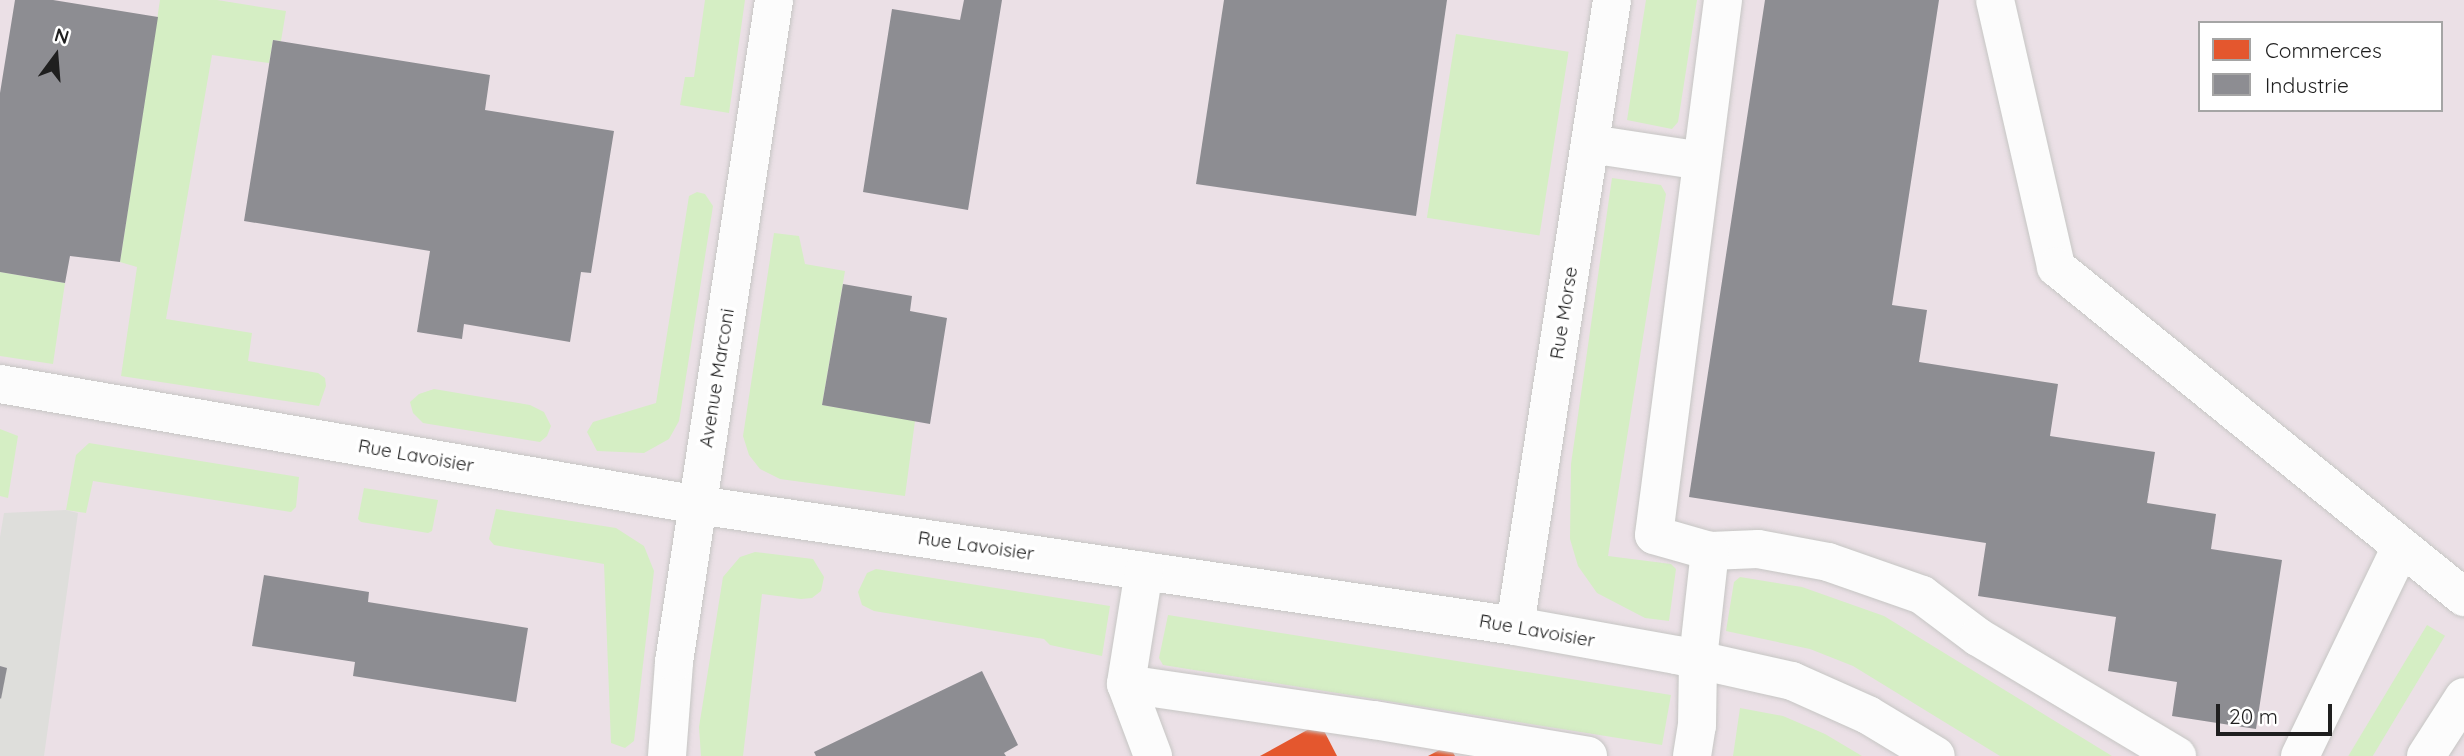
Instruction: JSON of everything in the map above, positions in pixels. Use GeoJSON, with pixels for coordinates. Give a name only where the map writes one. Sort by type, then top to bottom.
{"type":"FeatureCollection","features":[{"type":"Feature","properties":{"kind":"street","name":"Avenue Marconi"},"geometry":{"type":"LineString","coordinates":[[667,756],[674,662],[775,0]]}},
{"type":"Feature","properties":{"kind":"street","name":"Rue Morse"},"geometry":{"type":"LineString","coordinates":[[1515,626],[1612,0]]}},
{"type":"Feature","properties":{"kind":"street"},"geometry":{"type":"LineString","coordinates":[[1723,0],[1654,535],[1710,551],[1758,549],[1828,562],[1922,595],[1978,637],[2177,756]]}},
{"type":"Feature","properties":{"kind":"street"},"geometry":{"type":"LineString","coordinates":[[1995,0],[2056,267],[2464,597]]}},
{"type":"Feature","properties":{"kind":"street"},"geometry":{"type":"LineString","coordinates":[[1590,145],[1702,161]]}},
{"type":"Feature","properties":{"kind":"street","name":"Rue Lavoisier"},"geometry":{"type":"LineString","coordinates":[[0,384],[698,505],[1515,626],[1698,659],[1792,681],[1868,715],[1919,752]]}},
{"type":"Feature","properties":{"kind":"street"},"geometry":{"type":"LineString","coordinates":[[2300,756],[2401,547]]}},
{"type":"Feature","properties":{"kind":"street"},"geometry":{"type":"LineString","coordinates":[[1692,756],[1697,726],[1698,659],[1710,551]]}},
{"type":"Feature","properties":{"kind":"street"},"geometry":{"type":"LineString","coordinates":[[1144,571],[1126,684],[1153,756]]}},
{"type":"Feature","properties":{"kind":"street"},"geometry":{"type":"LineString","coordinates":[[1126,684],[1374,720],[1587,756]]}},
{"type":"Feature","properties":{"kind":"street"},"geometry":{"type":"LineString","coordinates":[[2426,756],[2464,697]]}},
{"type":"Feature","properties":{"kind":"shaded area"},"geometry":{"type":"Polygon","coordinates":[[[0,0],[2464,0],[2464,756],[0,756],[0,0]]]}},
{"type":"Feature","properties":{"kind":"shaded area"},"geometry":{"type":"Polygon","coordinates":[[[66,510],[78,513],[44,756],[0,756],[0,696],[6,668],[0,666],[0,537],[4,513],[66,510]]]}},
{"type":"Feature","properties":{"kind":"green space"},"geometry":{"type":"Polygon","coordinates":[[[160,0],[217,0],[286,11],[281,41],[273,40],[269,63],[212,55],[166,319],[252,333],[248,361],[318,373],[325,378],[326,386],[319,406],[121,376],[137,267],[120,262],[160,0]]]}},
{"type":"Feature","properties":{"kind":"green space"},"geometry":{"type":"Polygon","coordinates":[[[705,0],[745,0],[729,113],[680,105],[685,77],[694,77],[705,0]]]}},
{"type":"Feature","properties":{"kind":"green space"},"geometry":{"type":"Polygon","coordinates":[[[1646,0],[1697,0],[1678,122],[1672,129],[1627,120],[1646,0]]]}},
{"type":"Feature","properties":{"kind":"green space"},"geometry":{"type":"Polygon","coordinates":[[[1456,34],[1569,52],[1539,236],[1427,218],[1456,34]]]}},
{"type":"Feature","properties":{"kind":"green space"},"geometry":{"type":"Polygon","coordinates":[[[1612,178],[1661,185],[1666,194],[1608,556],[1671,564],[1676,569],[1669,621],[1645,618],[1597,593],[1578,566],[1570,539],[1571,464],[1612,178]]]}},
{"type":"Feature","properties":{"kind":"green space"},"geometry":{"type":"Polygon","coordinates":[[[697,192],[705,194],[713,206],[679,421],[669,439],[644,453],[597,451],[587,432],[593,422],[656,403],[689,196],[697,192]]]}},
{"type":"Feature","properties":{"kind":"green space"},"geometry":{"type":"Polygon","coordinates":[[[774,233],[799,236],[805,264],[845,271],[822,405],[915,421],[905,496],[780,479],[760,469],[749,455],[743,436],[774,233]]]}},
{"type":"Feature","properties":{"kind":"green space"},"geometry":{"type":"Polygon","coordinates":[[[0,272],[65,283],[53,364],[0,356],[0,272]]]}},
{"type":"Feature","properties":{"kind":"green space"},"geometry":{"type":"Polygon","coordinates":[[[434,389],[530,405],[544,412],[551,426],[547,436],[540,442],[423,423],[413,413],[410,402],[419,394],[434,389]]]}},
{"type":"Feature","properties":{"kind":"green space"},"geometry":{"type":"Polygon","coordinates":[[[0,429],[18,436],[8,498],[0,496],[0,429]]]}},
{"type":"Feature","properties":{"kind":"green space"},"geometry":{"type":"Polygon","coordinates":[[[89,443],[299,477],[296,507],[291,512],[93,481],[86,513],[66,510],[76,455],[89,443]]]}},
{"type":"Feature","properties":{"kind":"green space"},"geometry":{"type":"Polygon","coordinates":[[[364,488],[438,500],[432,531],[428,533],[361,522],[358,519],[364,488]]]}},
{"type":"Feature","properties":{"kind":"green space"},"geometry":{"type":"Polygon","coordinates":[[[496,509],[616,528],[644,546],[654,571],[634,741],[625,748],[611,743],[604,564],[494,545],[489,539],[496,509]]]}},
{"type":"Feature","properties":{"kind":"green space"},"geometry":{"type":"Polygon","coordinates":[[[755,552],[813,559],[824,577],[821,591],[812,598],[801,599],[762,594],[743,756],[701,756],[699,727],[723,577],[740,557],[755,552]]]}},
{"type":"Feature","properties":{"kind":"green space"},"geometry":{"type":"Polygon","coordinates":[[[876,569],[1110,606],[1102,656],[1050,645],[1044,639],[874,611],[862,605],[858,592],[867,573],[876,569]]]}},
{"type":"Feature","properties":{"kind":"green space"},"geometry":{"type":"Polygon","coordinates":[[[1740,577],[1802,587],[1884,616],[2112,756],[2000,756],[1853,666],[1810,649],[1726,631],[1734,582],[1740,577]]]}},
{"type":"Feature","properties":{"kind":"green space"},"geometry":{"type":"Polygon","coordinates":[[[1168,615],[1671,695],[1662,745],[1163,665],[1159,658],[1168,615]]]}},
{"type":"Feature","properties":{"kind":"green space"},"geometry":{"type":"Polygon","coordinates":[[[2427,625],[2445,636],[2373,756],[2348,756],[2427,625]]]}},
{"type":"Feature","properties":{"kind":"green space"},"geometry":{"type":"Polygon","coordinates":[[[1740,708],[1783,716],[1825,734],[1862,756],[1733,756],[1740,708]]]}},
{"type":"Feature","properties":{"kind":"building: Commerces"},"geometry":{"type":"Polygon","coordinates":[[[1320,723],[1337,756],[1260,756],[1320,723]]]}},
{"type":"Feature","properties":{"kind":"building: Commerces"},"geometry":{"type":"Polygon","coordinates":[[[1449,745],[1455,756],[1428,756],[1449,745]]]}},
{"type":"Feature","properties":{"kind":"building: Industrie"},"geometry":{"type":"Polygon","coordinates":[[[15,0],[53,0],[158,17],[120,262],[70,256],[65,283],[0,272],[0,93],[15,0]]]}},
{"type":"Feature","properties":{"kind":"building: Industrie"},"geometry":{"type":"Polygon","coordinates":[[[964,0],[1002,0],[968,210],[863,192],[892,9],[960,20],[964,0]]]}},
{"type":"Feature","properties":{"kind":"building: Industrie"},"geometry":{"type":"Polygon","coordinates":[[[1224,0],[1447,0],[1416,216],[1196,184],[1224,0]]]}},
{"type":"Feature","properties":{"kind":"building: Industrie"},"geometry":{"type":"Polygon","coordinates":[[[1765,0],[1939,0],[1892,305],[1927,310],[1919,362],[2058,384],[2050,436],[2155,452],[2147,503],[2216,514],[2211,549],[2282,560],[2256,729],[2172,716],[2177,682],[2108,671],[2116,617],[1978,596],[1986,543],[1689,497],[1765,0]]]}},
{"type":"Feature","properties":{"kind":"building: Industrie"},"geometry":{"type":"Polygon","coordinates":[[[273,40],[490,75],[485,110],[614,131],[591,273],[581,272],[570,342],[464,324],[462,339],[417,332],[430,251],[244,221],[273,40]]]}},
{"type":"Feature","properties":{"kind":"building: Industrie"},"geometry":{"type":"Polygon","coordinates":[[[843,284],[912,296],[910,311],[947,318],[930,424],[822,405],[843,284]]]}},
{"type":"Feature","properties":{"kind":"building: Industrie"},"geometry":{"type":"Polygon","coordinates":[[[264,575],[369,592],[368,602],[528,628],[516,702],[353,676],[355,662],[252,646],[264,575]]]}},
{"type":"Feature","properties":{"kind":"building: Industrie"},"geometry":{"type":"Polygon","coordinates":[[[0,666],[7,668],[1,699],[0,698],[0,666]]]}},
{"type":"Feature","properties":{"kind":"building: Industrie"},"geometry":{"type":"Polygon","coordinates":[[[982,671],[1018,745],[1004,753],[1006,756],[816,756],[814,752],[982,671]]]}}]}
